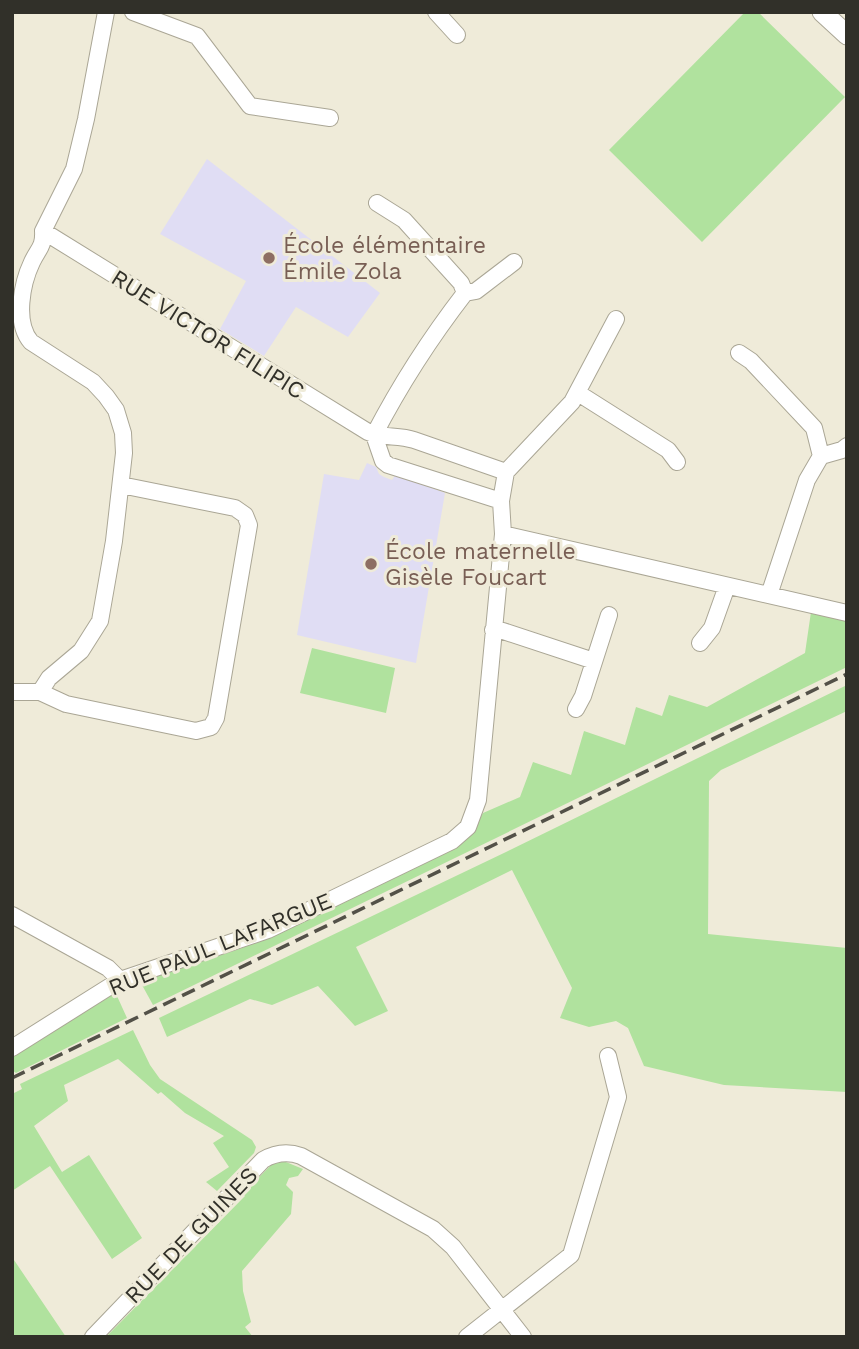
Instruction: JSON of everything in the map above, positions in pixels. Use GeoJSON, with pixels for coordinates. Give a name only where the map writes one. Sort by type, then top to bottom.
{"type":"FeatureCollection","features":[{"type":"Feature","properties":{"kind":"street"},"geometry":{"type":"LineString","coordinates":[[40,692],[49,678],[81,651],[100,621],[121,485],[123,433],[116,410],[93,382],[31,342],[25,335],[18,280],[43,242],[43,231],[74,169],[106,12]]}},
{"type":"Feature","properties":{"kind":"street"},"geometry":{"type":"LineString","coordinates":[[133,12],[197,36],[250,106],[330,118]]}},
{"type":"Feature","properties":{"kind":"street"},"geometry":{"type":"LineString","coordinates":[[436,12],[457,36]]}},
{"type":"Feature","properties":{"kind":"street"},"geometry":{"type":"LineString","coordinates":[[822,12],[847,35]]}},
{"type":"Feature","properties":{"kind":"street"},"geometry":{"type":"LineString","coordinates":[[377,203],[404,220],[461,283],[465,293]]}},
{"type":"Feature","properties":{"kind":"street","name":"RUE VICTOR FILIPIC"},"geometry":{"type":"LineString","coordinates":[[43,231],[374,435]]}},
{"type":"Feature","properties":{"kind":"street"},"geometry":{"type":"LineString","coordinates":[[374,435],[444,320],[465,293],[476,290],[514,262]]}},
{"type":"Feature","properties":{"kind":"street"},"geometry":{"type":"LineString","coordinates":[[594,661],[493,630],[503,534],[501,500],[506,472],[578,393],[616,319]]}},
{"type":"Feature","properties":{"kind":"street"},"geometry":{"type":"LineString","coordinates":[[738,353],[751,361],[814,428],[821,456]]}},
{"type":"Feature","properties":{"kind":"street"},"geometry":{"type":"LineString","coordinates":[[578,393],[668,450],[677,462]]}},
{"type":"Feature","properties":{"kind":"street"},"geometry":{"type":"LineString","coordinates":[[374,435],[401,436],[506,472]]}},
{"type":"Feature","properties":{"kind":"street"},"geometry":{"type":"LineString","coordinates":[[374,435],[383,461],[388,465],[501,500]]}},
{"type":"Feature","properties":{"kind":"street"},"geometry":{"type":"LineString","coordinates":[[769,595],[807,480],[821,456],[847,446]]}},
{"type":"Feature","properties":{"kind":"street"},"geometry":{"type":"LineString","coordinates":[[12,692],[40,692],[66,704],[196,731],[211,727],[216,718],[249,525],[245,515],[235,508],[121,485]]}},
{"type":"Feature","properties":{"kind":"street"},"geometry":{"type":"LineString","coordinates":[[503,534],[847,613]]}},
{"type":"Feature","properties":{"kind":"street"},"geometry":{"type":"LineString","coordinates":[[700,643],[712,628],[727,586]]}},
{"type":"Feature","properties":{"kind":"street"},"geometry":{"type":"LineString","coordinates":[[576,709],[583,696],[610,615]]}},
{"type":"Feature","properties":{"kind":"street","name":"RUE PAUL LAFARGUE"},"geometry":{"type":"LineString","coordinates":[[12,1047],[120,980],[268,930],[452,841],[468,827],[476,811],[493,630]]}},
{"type":"Feature","properties":{"kind":"street"},"geometry":{"type":"LineString","coordinates":[[12,915],[108,968],[120,980]]}},
{"type":"Feature","properties":{"kind":"street"},"geometry":{"type":"LineString","coordinates":[[467,1337],[571,1255],[618,1097],[608,1056]]}},
{"type":"Feature","properties":{"kind":"street","name":"RUE DE GUINES"},"geometry":{"type":"LineString","coordinates":[[93,1337],[254,1169],[263,1160],[276,1154],[301,1156],[433,1228],[453,1247],[523,1337]]}},
{"type":"Feature","properties":{"kind":"shaded area","name":"École élémentaire Émile Zola"},"geometry":{"type":"Polygon","coordinates":[[[207,159],[380,293],[348,337],[296,307],[264,356],[220,329],[246,281],[160,234],[207,159]]]}},
{"type":"Feature","properties":{"kind":"shaded area","name":"École maternelle Gisèle Foucart"},"geometry":{"type":"Polygon","coordinates":[[[367,463],[376,467],[384,477],[392,480],[396,474],[445,493],[416,663],[297,635],[324,474],[359,480],[367,463]]]}},
{"type":"Feature","properties":{"kind":"green space"},"geometry":{"type":"Polygon","coordinates":[[[745,12],[758,12],[845,97],[702,242],[609,150],[745,12]]]}},
{"type":"Feature","properties":{"kind":"green space"},"geometry":{"type":"Polygon","coordinates":[[[811,612],[847,621],[847,667],[153,1005],[142,985],[146,980],[242,948],[286,929],[471,834],[483,813],[520,797],[533,762],[571,775],[584,731],[625,745],[636,707],[662,716],[669,695],[707,707],[805,653],[811,612]]]}},
{"type":"Feature","properties":{"kind":"green space"},"geometry":{"type":"Polygon","coordinates":[[[312,648],[395,668],[386,713],[300,693],[312,648]]]}},
{"type":"Feature","properties":{"kind":"green space"},"geometry":{"type":"Polygon","coordinates":[[[847,685],[847,711],[721,770],[709,781],[708,934],[847,948],[847,1092],[724,1085],[644,1066],[628,1028],[616,1021],[589,1027],[560,1018],[572,988],[512,870],[356,947],[388,1011],[355,1026],[318,986],[272,1005],[250,999],[167,1037],[159,1018],[847,685]]]}},
{"type":"Feature","properties":{"kind":"green space"},"geometry":{"type":"Polygon","coordinates":[[[112,995],[117,996],[127,1018],[16,1073],[12,1070],[12,1057],[112,995]]]}},
{"type":"Feature","properties":{"kind":"green space"},"geometry":{"type":"Polygon","coordinates":[[[133,1030],[160,1079],[252,1140],[256,1147],[254,1153],[217,1191],[206,1182],[229,1167],[213,1143],[224,1136],[185,1113],[161,1092],[158,1094],[118,1059],[64,1085],[68,1101],[34,1126],[62,1172],[89,1155],[142,1238],[112,1259],[50,1166],[12,1191],[12,1094],[22,1089],[20,1084],[133,1030]]]}},
{"type":"Feature","properties":{"kind":"green space"},"geometry":{"type":"Polygon","coordinates":[[[281,1160],[303,1169],[298,1176],[289,1178],[286,1185],[293,1192],[291,1214],[242,1271],[243,1291],[251,1322],[245,1327],[253,1337],[106,1337],[245,1196],[243,1194],[272,1164],[281,1160]]]}},
{"type":"Feature","properties":{"kind":"green space"},"geometry":{"type":"Polygon","coordinates":[[[12,1257],[66,1337],[12,1337],[12,1257]]]}},
{"type":"Feature","properties":{"kind":"railway"},"geometry":{"type":"LineString","coordinates":[[12,1078],[847,674]]}},
{"type":"Feature","properties":{"kind":"place","name":"École élémentaire Émile Zola"},"geometry":{"type":"Point","coordinates":[269,258]}},
{"type":"Feature","properties":{"kind":"place","name":"École maternelle Gisèle Foucart"},"geometry":{"type":"Point","coordinates":[371,564]}}]}
